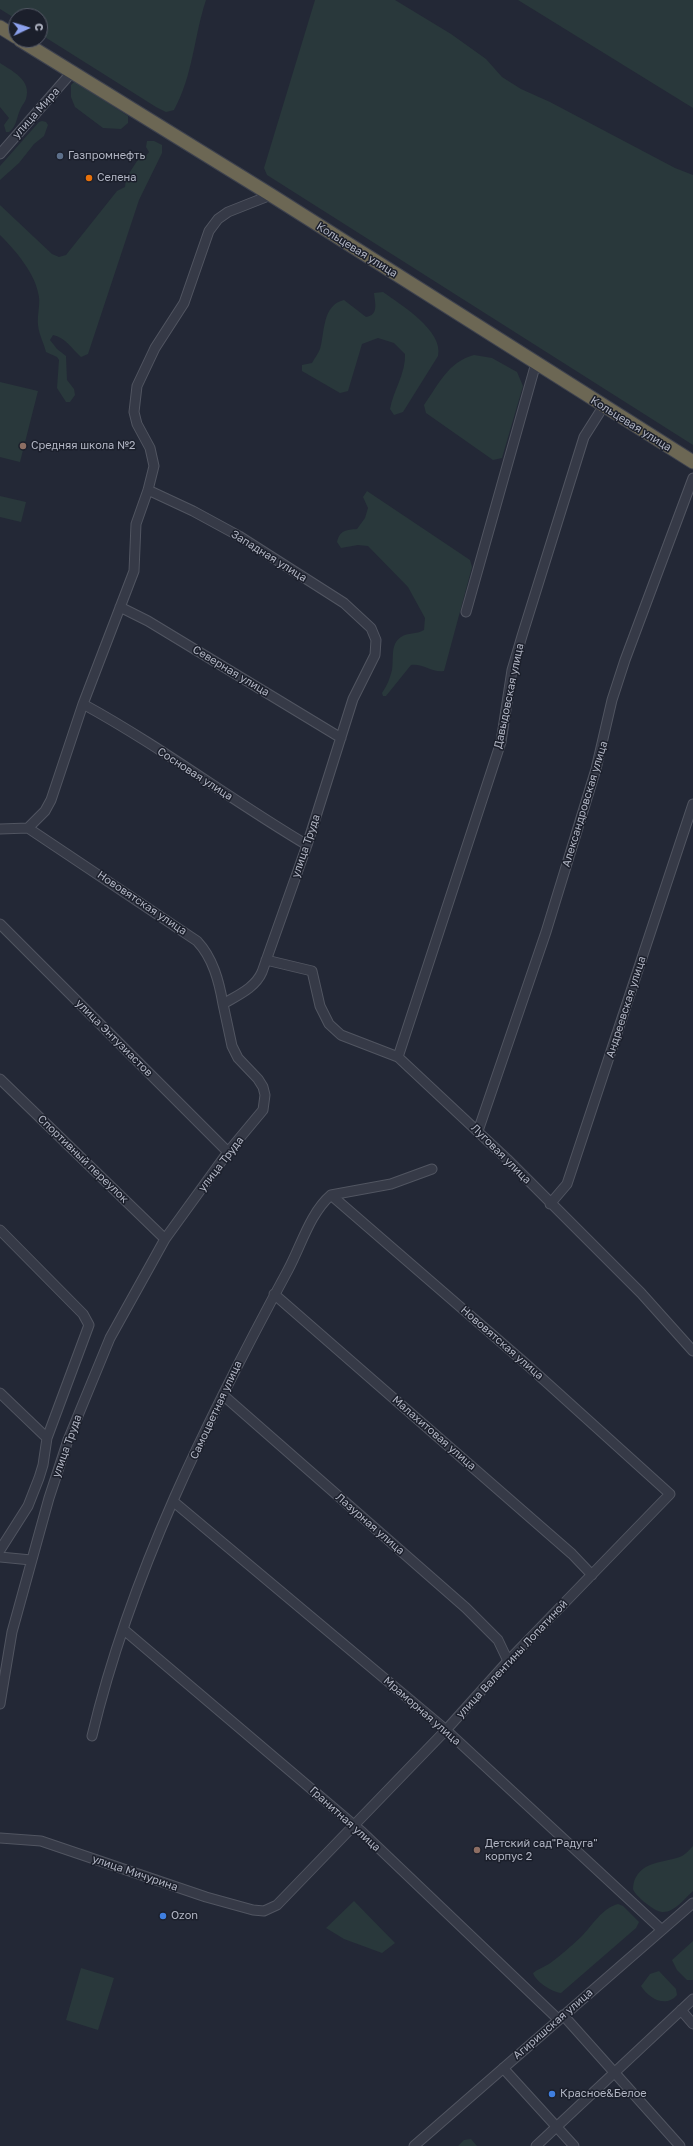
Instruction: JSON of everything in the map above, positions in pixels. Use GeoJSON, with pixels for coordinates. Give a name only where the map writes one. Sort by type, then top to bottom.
{"type":"FeatureCollection","features":[{"type":"Feature","properties":{"kind":"highway","name":"Кольцевая улица"},"geometry":{"type":"LineString","coordinates":[[33,48],[271,195],[603,407],[693,462]]}},
{"type":"Feature","properties":{"kind":"street","name":"улица Мира"},"geometry":{"type":"LineString","coordinates":[[0,154],[72,72]]}},
{"type":"Feature","properties":{"kind":"street"},"geometry":{"type":"LineString","coordinates":[[0,829],[28,828],[45,811],[51,800],[83,704],[134,571],[136,524],[154,471],[153,458],[134,412],[137,386],[143,371],[184,303],[209,231],[218,219],[228,212],[271,195]]}},
{"type":"Feature","properties":{"kind":"street"},"geometry":{"type":"LineString","coordinates":[[466,612],[536,363]]}},
{"type":"Feature","properties":{"kind":"street","name":"Давыдовская улица"},"geometry":{"type":"LineString","coordinates":[[398,1057],[501,742],[512,670],[584,437],[603,407]]}},
{"type":"Feature","properties":{"kind":"street","name":"Александровская улица"},"geometry":{"type":"LineString","coordinates":[[478,1131],[557,895],[596,769],[612,700],[625,660],[693,478]]}},
{"type":"Feature","properties":{"kind":"street","name":"Западная улица"},"geometry":{"type":"LineString","coordinates":[[148,490],[193,510],[239,536],[344,603],[371,628],[376,640]]}},
{"type":"Feature","properties":{"kind":"street","name":"Северная улица"},"geometry":{"type":"LineString","coordinates":[[120,608],[148,621],[341,738]]}},
{"type":"Feature","properties":{"kind":"street","name":"улица Труда"},"geometry":{"type":"LineString","coordinates":[[0,1704],[12,1632],[49,1498],[85,1396],[110,1338],[165,1239],[228,1152],[263,1110],[265,1095],[258,1078],[238,1058],[232,1046],[225,1021],[223,1004],[254,984],[259,978],[307,845],[353,699],[375,655],[376,640]]}},
{"type":"Feature","properties":{"kind":"street","name":"Сосновая улица"},"geometry":{"type":"LineString","coordinates":[[83,704],[116,722],[267,822],[307,845]]}},
{"type":"Feature","properties":{"kind":"street","name":"Андреевская улица"},"geometry":{"type":"LineString","coordinates":[[550,1204],[567,1184],[693,804]]}},
{"type":"Feature","properties":{"kind":"street","name":"Нововятская улица"},"geometry":{"type":"LineString","coordinates":[[28,828],[198,941],[204,948],[217,975],[223,1004]]}},
{"type":"Feature","properties":{"kind":"street","name":"улица Энтузиастов"},"geometry":{"type":"LineString","coordinates":[[0,924],[228,1152]]}},
{"type":"Feature","properties":{"kind":"street","name":"Луговая улица"},"geometry":{"type":"LineString","coordinates":[[266,960],[312,971],[320,1006],[329,1024],[341,1035],[398,1057],[478,1131],[641,1293],[693,1351]]}},
{"type":"Feature","properties":{"kind":"street","name":"Спортивный переулок"},"geometry":{"type":"LineString","coordinates":[[0,1079],[165,1239]]}},
{"type":"Feature","properties":{"kind":"street"},"geometry":{"type":"LineString","coordinates":[[330,1195],[391,1184],[432,1169]]}},
{"type":"Feature","properties":{"kind":"street","name":"Нововятская улица"},"geometry":{"type":"LineString","coordinates":[[330,1195],[525,1363],[670,1494]]}},
{"type":"Feature","properties":{"kind":"street","name":"Самоцветная улица"},"geometry":{"type":"LineString","coordinates":[[92,1736],[122,1629],[149,1557],[223,1395],[315,1214],[323,1201],[330,1195]]}},
{"type":"Feature","properties":{"kind":"street","name":"улица Труда"},"geometry":{"type":"LineString","coordinates":[[0,1230],[83,1314],[89,1325],[47,1438],[43,1465],[28,1506],[0,1550]]}},
{"type":"Feature","properties":{"kind":"street","name":"Малахитовая улица"},"geometry":{"type":"LineString","coordinates":[[274,1294],[572,1554],[592,1575]]}},
{"type":"Feature","properties":{"kind":"street"},"geometry":{"type":"LineString","coordinates":[[0,1393],[47,1438]]}},
{"type":"Feature","properties":{"kind":"street","name":"Лазурная улица"},"geometry":{"type":"LineString","coordinates":[[223,1395],[472,1613],[498,1640],[508,1661]]}},
{"type":"Feature","properties":{"kind":"street","name":"улица Валентины Лопатиной"},"geometry":{"type":"LineString","coordinates":[[270,1910],[277,1905],[354,1826],[446,1730],[508,1661],[670,1494]]}},
{"type":"Feature","properties":{"kind":"street","name":"Мраморная улица"},"geometry":{"type":"LineString","coordinates":[[174,1502],[446,1730],[662,1930]]}},
{"type":"Feature","properties":{"kind":"street"},"geometry":{"type":"LineString","coordinates":[[0,1557],[31,1560]]}},
{"type":"Feature","properties":{"kind":"street","name":"Гранитная улица"},"geometry":{"type":"LineString","coordinates":[[122,1629],[354,1826],[561,2017],[615,2072],[680,2146]]}},
{"type":"Feature","properties":{"kind":"street","name":"улица Мичурина"},"geometry":{"type":"LineString","coordinates":[[0,1838],[41,1841],[206,1897],[260,1912],[270,1910]]}},
{"type":"Feature","properties":{"kind":"street","name":"Агиришская улица"},"geometry":{"type":"LineString","coordinates":[[414,2146],[693,1902]]}},
{"type":"Feature","properties":{"kind":"street"},"geometry":{"type":"LineString","coordinates":[[536,2146],[693,1998]]}},
{"type":"Feature","properties":{"kind":"street"},"geometry":{"type":"LineString","coordinates":[[681,2010],[693,2024]]}},
{"type":"Feature","properties":{"kind":"street"},"geometry":{"type":"LineString","coordinates":[[503,2068],[574,2146]]}},
{"type":"Feature","properties":{"kind":"shaded area"},"geometry":{"type":"Polygon","coordinates":[[[0,0],[206,0],[185,84],[174,110],[166,112],[48,39],[48,8],[8,8],[8,14],[0,9],[0,0]]]}},
{"type":"Feature","properties":{"kind":"shaded area"},"geometry":{"type":"Polygon","coordinates":[[[315,0],[395,0],[451,34],[486,59],[502,77],[521,89],[550,102],[675,168],[693,175],[693,445],[267,175],[264,168],[315,0]]]}},
{"type":"Feature","properties":{"kind":"shaded area"},"geometry":{"type":"Polygon","coordinates":[[[518,0],[693,0],[693,108],[518,0]]]}},
{"type":"Feature","properties":{"kind":"shaded area"},"geometry":{"type":"Polygon","coordinates":[[[0,63],[24,81],[27,92],[15,125],[9,132],[6,132],[4,125],[9,118],[0,107],[0,63]]]}},
{"type":"Feature","properties":{"kind":"shaded area"},"geometry":{"type":"Polygon","coordinates":[[[74,82],[128,116],[128,123],[121,129],[103,128],[75,107],[71,97],[71,85],[74,82]]]}},
{"type":"Feature","properties":{"kind":"shaded area"},"geometry":{"type":"Polygon","coordinates":[[[39,122],[46,122],[48,125],[44,136],[34,144],[19,163],[0,180],[0,166],[39,122]]]}},
{"type":"Feature","properties":{"kind":"shaded area"},"geometry":{"type":"Polygon","coordinates":[[[147,141],[154,141],[162,145],[162,153],[139,200],[88,354],[81,357],[65,341],[57,336],[53,335],[50,340],[57,349],[66,356],[67,380],[74,389],[75,395],[70,402],[66,402],[57,388],[59,360],[57,357],[46,352],[39,332],[39,297],[34,280],[30,271],[19,256],[0,235],[0,205],[52,254],[59,257],[66,255],[117,191],[125,187],[126,178],[139,158],[145,157],[149,152],[146,147],[147,141]]]}},
{"type":"Feature","properties":{"kind":"shaded area"},"geometry":{"type":"Polygon","coordinates":[[[383,292],[410,311],[428,328],[438,347],[438,356],[403,412],[394,415],[390,409],[404,368],[405,354],[394,343],[378,338],[362,344],[348,391],[340,393],[302,371],[302,365],[312,363],[320,349],[328,313],[332,307],[344,300],[366,317],[370,316],[375,311],[374,293],[383,292]]]}},
{"type":"Feature","properties":{"kind":"shaded area"},"geometry":{"type":"Polygon","coordinates":[[[474,355],[492,358],[517,372],[523,386],[502,458],[493,460],[426,413],[424,405],[445,375],[457,363],[474,355]]]}},
{"type":"Feature","properties":{"kind":"shaded area"},"geometry":{"type":"Polygon","coordinates":[[[0,382],[38,391],[20,462],[0,457],[0,382]]]}},
{"type":"Feature","properties":{"kind":"shaded area"},"geometry":{"type":"Polygon","coordinates":[[[367,491],[470,560],[472,567],[444,671],[435,671],[420,665],[411,665],[386,696],[383,696],[382,693],[387,685],[393,666],[393,652],[395,644],[404,635],[424,630],[425,618],[408,587],[368,546],[358,545],[341,548],[337,542],[338,538],[344,531],[357,529],[365,518],[368,508],[363,497],[367,491]]]}},
{"type":"Feature","properties":{"kind":"shaded area"},"geometry":{"type":"Polygon","coordinates":[[[0,496],[26,502],[21,522],[0,517],[0,496]]]}},
{"type":"Feature","properties":{"kind":"shaded area"},"geometry":{"type":"Polygon","coordinates":[[[693,1846],[693,1891],[672,1910],[660,1912],[646,1904],[633,1889],[635,1878],[645,1868],[682,1856],[693,1846]]]}},
{"type":"Feature","properties":{"kind":"shaded area"},"geometry":{"type":"Polygon","coordinates":[[[354,1901],[395,1943],[382,1953],[344,1939],[326,1928],[354,1901]]]}},
{"type":"Feature","properties":{"kind":"shaded area"},"geometry":{"type":"Polygon","coordinates":[[[618,1904],[623,1906],[639,1922],[636,1928],[561,1993],[549,1989],[537,1980],[533,1973],[557,1958],[581,1937],[602,1913],[618,1904]]]}},
{"type":"Feature","properties":{"kind":"shaded area"},"geometry":{"type":"Polygon","coordinates":[[[693,1941],[693,1980],[687,1980],[677,1970],[672,1960],[693,1941]]]}},
{"type":"Feature","properties":{"kind":"shaded area"},"geometry":{"type":"Polygon","coordinates":[[[81,1968],[114,1978],[98,2030],[66,2020],[81,1968]]]}},
{"type":"Feature","properties":{"kind":"shaded area"},"geometry":{"type":"Polygon","coordinates":[[[659,1971],[676,1989],[677,1995],[668,2001],[653,1998],[644,1991],[641,1986],[650,1974],[659,1971]]]}},
{"type":"Feature","properties":{"kind":"shaded area"},"geometry":{"type":"Polygon","coordinates":[[[471,2139],[477,2146],[458,2146],[464,2140],[471,2139]]]}},
{"type":"Feature","properties":{"kind":"place","name":"Газпромнефть"},"geometry":{"type":"Point","coordinates":[60,156]}},
{"type":"Feature","properties":{"kind":"place","name":"Селена"},"geometry":{"type":"Point","coordinates":[89,178]}},
{"type":"Feature","properties":{"kind":"place","name":"Средняя школа №2"},"geometry":{"type":"Point","coordinates":[23,446]}},
{"type":"Feature","properties":{"kind":"place","name":"Детский сад\"Радуга\" корпус 2"},"geometry":{"type":"Point","coordinates":[477,1850]}},
{"type":"Feature","properties":{"kind":"place","name":"Ozon"},"geometry":{"type":"Point","coordinates":[163,1916]}},
{"type":"Feature","properties":{"kind":"place","name":"Красное&Белое"},"geometry":{"type":"Point","coordinates":[552,2094]}}]}
